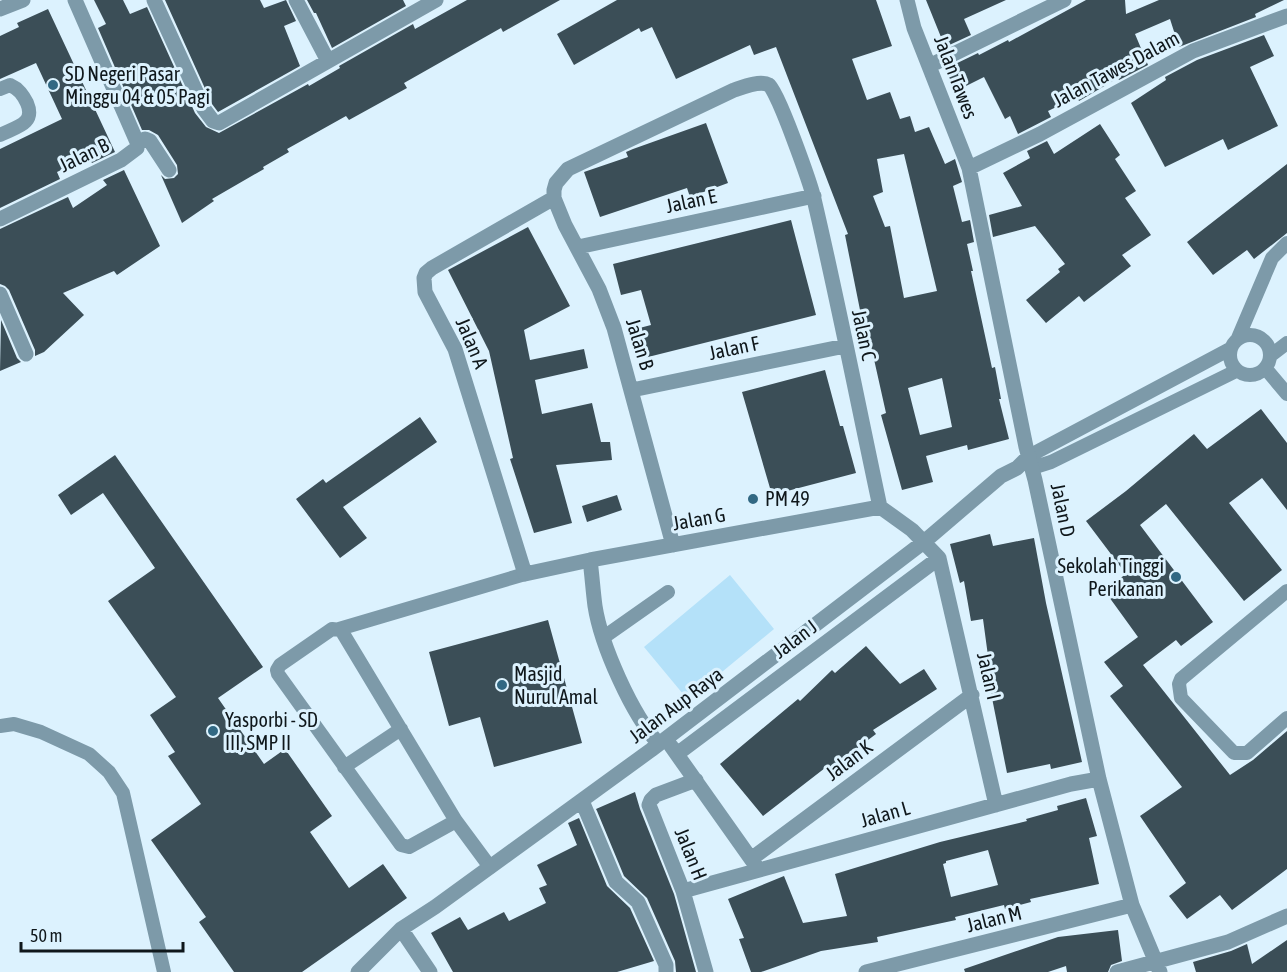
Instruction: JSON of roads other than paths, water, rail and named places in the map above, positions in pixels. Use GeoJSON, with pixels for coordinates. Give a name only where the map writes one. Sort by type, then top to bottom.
{"type":"FeatureCollection","features":[{"type":"Feature","properties":{"kind":"street","name":"Jalan B"},"geometry":{"type":"LineString","coordinates":[[0,219],[134,152],[137,142],[75,0]]}},
{"type":"Feature","properties":{"kind":"street"},"geometry":{"type":"LineString","coordinates":[[154,0],[204,109],[213,121],[219,123],[436,0]]}},
{"type":"Feature","properties":{"kind":"street"},"geometry":{"type":"LineString","coordinates":[[296,0],[328,61]]}},
{"type":"Feature","properties":{"kind":"street","name":"Jalan Tawes"},"geometry":{"type":"LineString","coordinates":[[907,0],[914,28],[969,168]]}},
{"type":"Feature","properties":{"kind":"street"},"geometry":{"type":"LineString","coordinates":[[929,66],[1064,0]]}},
{"type":"Feature","properties":{"kind":"street","name":"Jalan Tawes Dalam"},"geometry":{"type":"LineString","coordinates":[[969,168],[1040,134],[1193,51],[1287,16]]}},
{"type":"Feature","properties":{"kind":"street","name":"Jalan C"},"geometry":{"type":"LineString","coordinates":[[554,198],[558,178],[568,169],[740,87],[762,83],[770,85],[780,103],[814,196],[880,507]]}},
{"type":"Feature","properties":{"kind":"street"},"geometry":{"type":"LineString","coordinates":[[137,142],[145,139],[150,141],[169,170]]}},
{"type":"Feature","properties":{"kind":"street","name":"Jalan D"},"geometry":{"type":"LineString","coordinates":[[969,168],[1026,464],[1099,779],[1132,905],[1158,967]]}},
{"type":"Feature","properties":{"kind":"street","name":"Jalan E"},"geometry":{"type":"LineString","coordinates":[[578,247],[814,196]]}},
{"type":"Feature","properties":{"kind":"street","name":"Jalan B"},"geometry":{"type":"LineString","coordinates":[[554,198],[607,309],[632,390],[673,545]]}},
{"type":"Feature","properties":{"kind":"street","name":"Jalan A"},"geometry":{"type":"LineString","coordinates":[[525,574],[455,349],[423,285],[426,273],[432,268],[554,198]]}},
{"type":"Feature","properties":{"kind":"street"},"geometry":{"type":"LineString","coordinates":[[0,294],[26,354]]}},
{"type":"Feature","properties":{"kind":"street","name":"Jalan F"},"geometry":{"type":"LineString","coordinates":[[632,390],[845,346]]}},
{"type":"Feature","properties":{"kind":"street","name":"Jalan Aup Raya"},"geometry":{"type":"LineString","coordinates":[[358,972],[401,929],[663,741],[924,541],[1001,476],[1026,464]]}},
{"type":"Feature","properties":{"kind":"street"},"geometry":{"type":"LineString","coordinates":[[880,507],[924,541],[938,556]]}},
{"type":"Feature","properties":{"kind":"street","name":"Jalan G"},"geometry":{"type":"LineString","coordinates":[[525,574],[880,507]]}},
{"type":"Feature","properties":{"kind":"street","name":"Jalan I"},"geometry":{"type":"LineString","coordinates":[[938,556],[996,805]]}},
{"type":"Feature","properties":{"kind":"street","name":"Jalan J"},"geometry":{"type":"LineString","coordinates":[[677,754],[938,556]]}},
{"type":"Feature","properties":{"kind":"street"},"geometry":{"type":"LineString","coordinates":[[590,560],[595,608],[626,693],[650,734],[663,741],[677,754],[755,865]]}},
{"type":"Feature","properties":{"kind":"street","name":"Jalan K"},"geometry":{"type":"LineString","coordinates":[[755,865],[972,695]]}},
{"type":"Feature","properties":{"kind":"street","name":"Jalan L"},"geometry":{"type":"LineString","coordinates":[[684,891],[755,865],[996,805],[1071,783],[1099,779]]}},
{"type":"Feature","properties":{"kind":"street","name":"Jalan H"},"geometry":{"type":"LineString","coordinates":[[696,780],[656,795],[649,806],[684,891],[706,972]]}},
{"type":"Feature","properties":{"kind":"street"},"geometry":{"type":"LineString","coordinates":[[582,801],[616,882],[638,902],[666,965],[666,972]]}},
{"type":"Feature","properties":{"kind":"street","name":"Jalan M"},"geometry":{"type":"LineString","coordinates":[[866,972],[1132,905]]}},
{"type":"Feature","properties":{"kind":"street"},"geometry":{"type":"LineString","coordinates":[[1117,972],[1158,967],[1228,942],[1287,916]]}},
{"type":"Feature","properties":{"kind":"street"},"geometry":{"type":"LineString","coordinates":[[401,929],[430,972]]}},
{"type":"Feature","properties":{"kind":"lane"},"geometry":{"type":"LineString","coordinates":[[0,89],[10,85],[20,91],[30,111],[28,119],[23,124],[0,135]]}},
{"type":"Feature","properties":{"kind":"lane"},"geometry":{"type":"LineString","coordinates":[[1287,243],[1272,258],[1229,357],[1236,370],[1243,375],[1251,376],[1259,374],[1287,343]]}},
{"type":"Feature","properties":{"kind":"lane"},"geometry":{"type":"LineString","coordinates":[[1026,464],[1234,344],[1245,335],[1260,337],[1269,349],[1268,362],[1287,394]]}},
{"type":"Feature","properties":{"kind":"lane"},"geometry":{"type":"LineString","coordinates":[[1026,464],[1051,462],[1236,370]]}},
{"type":"Feature","properties":{"kind":"lane"},"geometry":{"type":"LineString","coordinates":[[456,821],[409,847],[401,845],[278,674],[277,669],[332,629],[339,629],[525,574]]}},
{"type":"Feature","properties":{"kind":"lane"},"geometry":{"type":"LineString","coordinates":[[1287,591],[1181,679],[1179,684],[1181,698],[1234,753],[1247,753],[1287,718]]}},
{"type":"Feature","properties":{"kind":"lane"},"geometry":{"type":"LineString","coordinates":[[604,637],[668,592]]}},
{"type":"Feature","properties":{"kind":"lane"},"geometry":{"type":"LineString","coordinates":[[339,629],[347,638],[456,821],[490,867]]}},
{"type":"Feature","properties":{"kind":"lane"},"geometry":{"type":"LineString","coordinates":[[0,726],[14,724],[41,732],[89,754],[109,772],[123,793],[164,972]]}},
{"type":"Feature","properties":{"kind":"lane"},"geometry":{"type":"LineString","coordinates":[[344,767],[401,729]]}},
{"type":"Feature","properties":{"kind":"place","name":"SD Negeri Pasar Minggu 04 & 05 Pagi"},"geometry":{"type":"Point","coordinates":[53,85]}},
{"type":"Feature","properties":{"kind":"place","name":"PM 49"},"geometry":{"type":"Point","coordinates":[753,499]}},
{"type":"Feature","properties":{"kind":"place","name":"Sekolah Tinggi Perikanan"},"geometry":{"type":"Point","coordinates":[1176,577]}},
{"type":"Feature","properties":{"kind":"place","name":"Masjid Nurul Amal"},"geometry":{"type":"Point","coordinates":[502,685]}},
{"type":"Feature","properties":{"kind":"place","name":"Yasporbi - SD III, SMP II"},"geometry":{"type":"Point","coordinates":[213,731]}}]}
